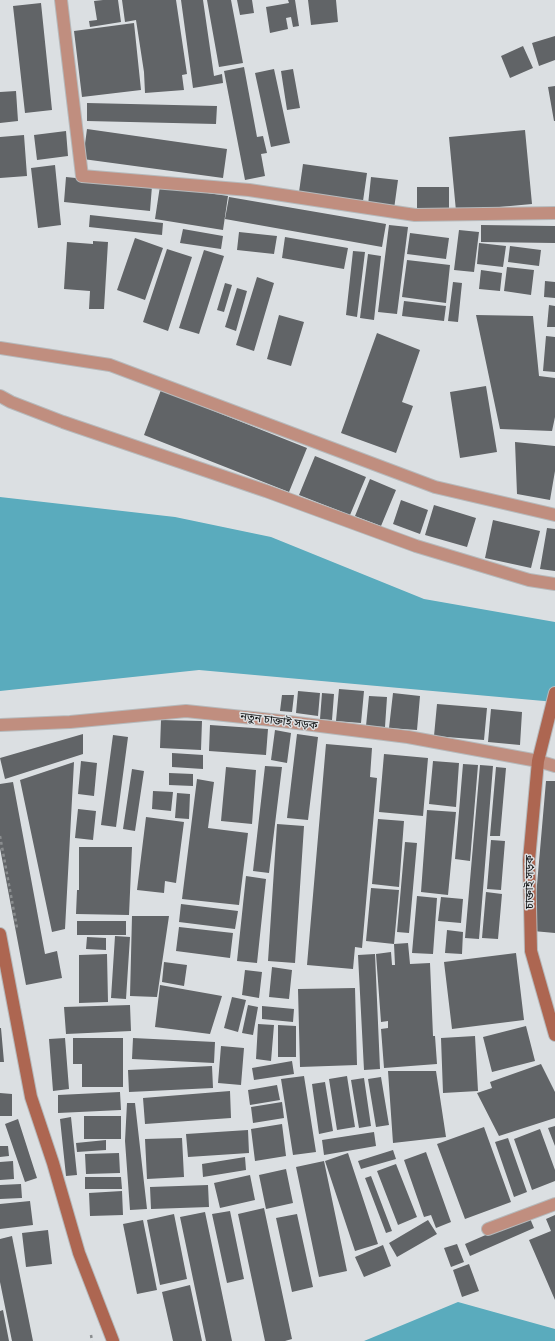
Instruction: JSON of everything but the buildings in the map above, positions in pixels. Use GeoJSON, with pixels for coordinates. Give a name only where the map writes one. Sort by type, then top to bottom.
{"type":"FeatureCollection","features":[{"type":"Feature","properties":{"kind":"main road","name":"চাক্তাই সড়ক"},"geometry":{"type":"LineString","coordinates":[[555,693],[538,762],[529,860],[531,951],[555,1035]]}},
{"type":"Feature","properties":{"kind":"main road"},"geometry":{"type":"LineString","coordinates":[[0,934],[30,1096],[53,1163],[79,1253],[112,1341]]}},
{"type":"Feature","properties":{"kind":"street"},"geometry":{"type":"LineString","coordinates":[[61,0],[82,176],[249,190],[415,215],[555,213]]}},
{"type":"Feature","properties":{"kind":"street"},"geometry":{"type":"LineString","coordinates":[[0,348],[110,365],[435,487],[555,515]]}},
{"type":"Feature","properties":{"kind":"street"},"geometry":{"type":"LineString","coordinates":[[0,396],[11,402],[64,422],[266,491],[416,546],[529,580],[555,584]]}},
{"type":"Feature","properties":{"kind":"street","name":"নতুন চাক্তাই সড়ক"},"geometry":{"type":"LineString","coordinates":[[0,725],[70,722],[186,711],[408,737],[555,766]]}},
{"type":"Feature","properties":{"kind":"street"},"geometry":{"type":"LineString","coordinates":[[488,1229],[555,1204]]}},
{"type":"Feature","properties":{"kind":"water"},"geometry":{"type":"Polygon","coordinates":[[[0,497],[175,517],[271,537],[424,599],[555,622],[555,702],[199,670],[0,691],[0,497]]]}},
{"type":"Feature","properties":{"kind":"water"},"geometry":{"type":"Polygon","coordinates":[[[458,1302],[555,1329],[555,1341],[364,1341],[458,1302]]]}}]}
